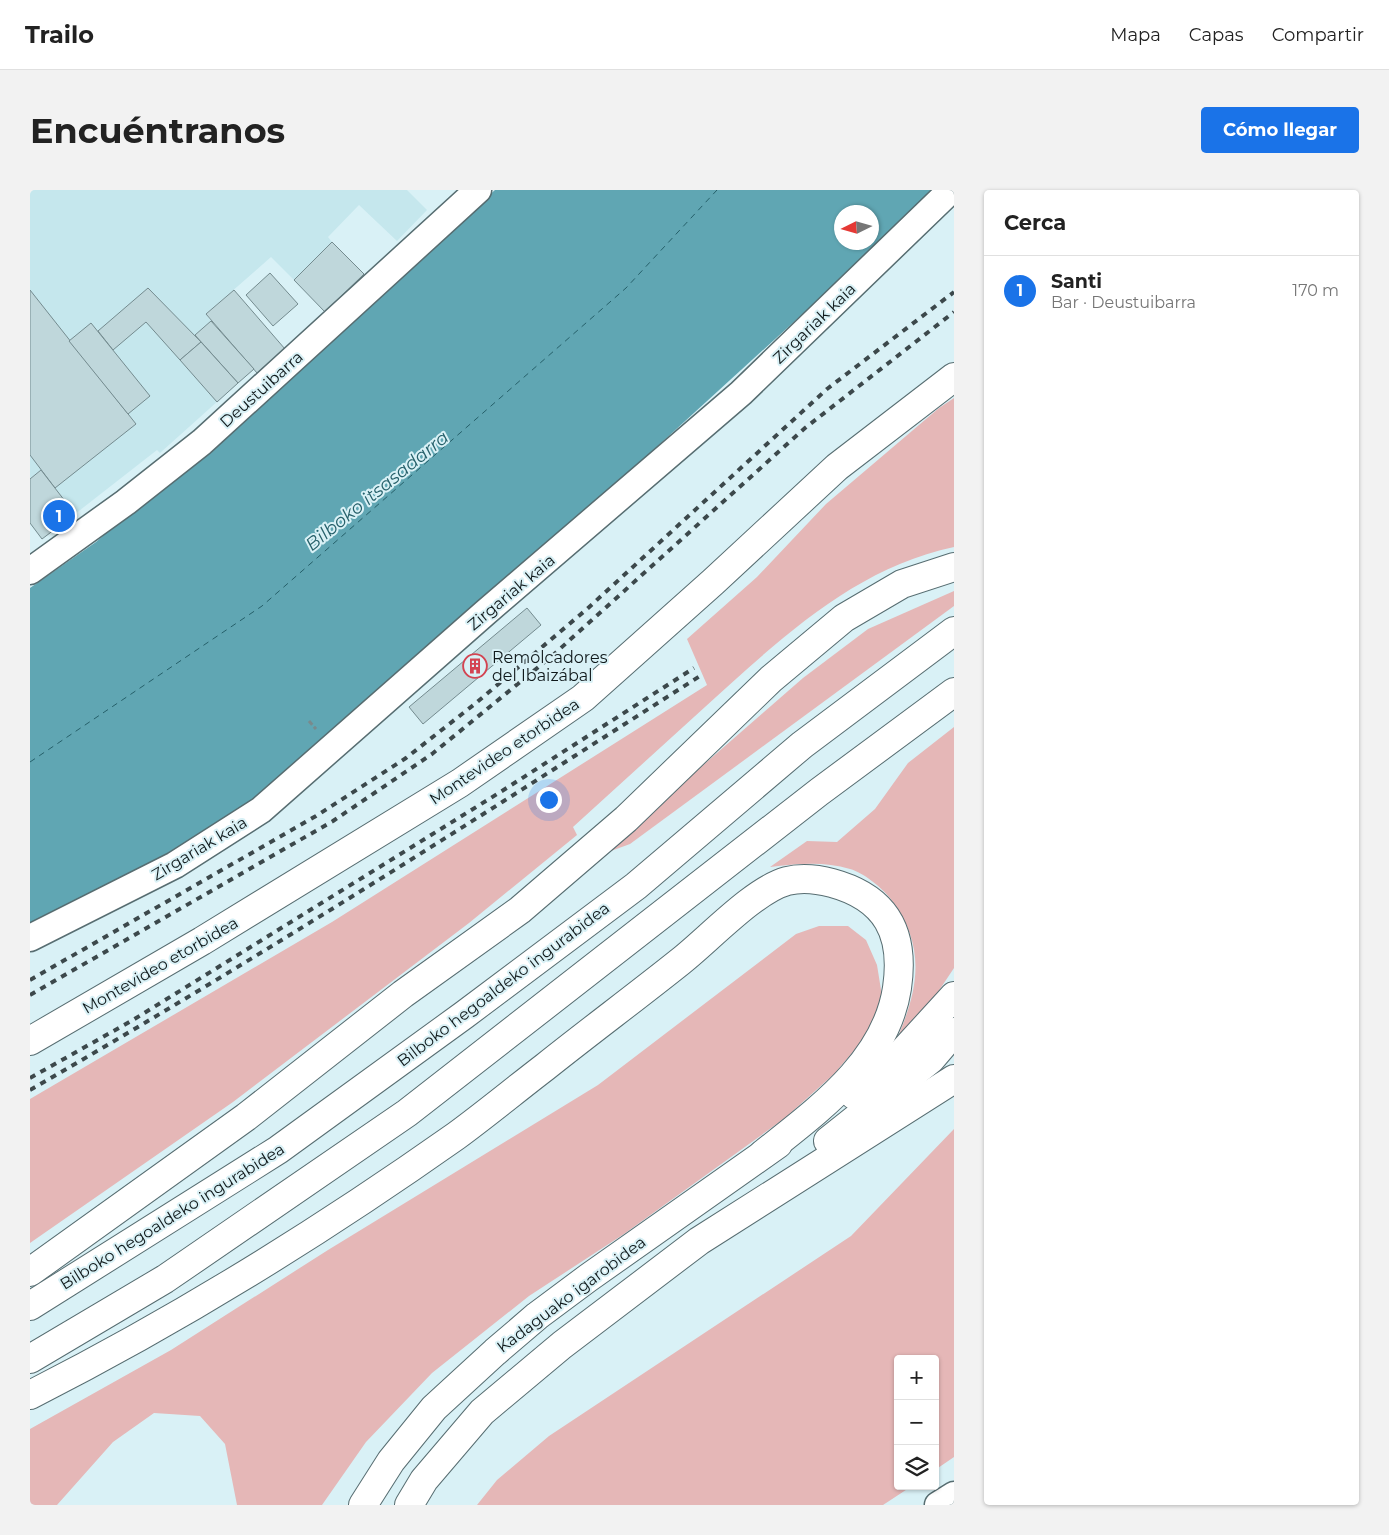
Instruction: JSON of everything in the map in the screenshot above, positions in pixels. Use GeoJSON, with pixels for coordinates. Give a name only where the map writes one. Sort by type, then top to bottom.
{"type":"FeatureCollection","features":[{"type":"Feature","properties":{"kind":"main road","name":"Montevideo etorbidea"},"geometry":{"type":"LineString","coordinates":[[30,1041],[202,941],[443,793],[583,698],[837,467],[954,377]]}},
{"type":"Feature","properties":{"kind":"main road"},"geometry":{"type":"LineString","coordinates":[[30,1272],[246,1117],[403,994],[520,910],[626,819],[771,679],[844,618],[902,584],[954,567]]}},
{"type":"Feature","properties":{"kind":"main road","name":"Bilboko hegoaldeko ingurabidea"},"geometry":{"type":"LineString","coordinates":[[30,1306],[278,1150],[464,1014],[636,886],[802,745],[954,630]]}},
{"type":"Feature","properties":{"kind":"main road"},"geometry":{"type":"LineString","coordinates":[[30,1359],[166,1279],[408,1113],[819,792],[954,692]]}},
{"type":"Feature","properties":{"kind":"main road"},"geometry":{"type":"LineString","coordinates":[[30,1395],[107,1356],[238,1281],[457,1135],[684,958],[749,902],[785,881],[813,878],[854,889],[880,907],[896,936],[900,965],[894,1011],[866,1060],[829,1101],[763,1154]]}},
{"type":"Feature","properties":{"kind":"main road"},"geometry":{"type":"LineString","coordinates":[[763,1154],[847,1102],[900,1055],[954,996]]}},
{"type":"Feature","properties":{"kind":"main road"},"geometry":{"type":"LineString","coordinates":[[711,1234],[931,1059],[954,1032]]}},
{"type":"Feature","properties":{"kind":"main road"},"geometry":{"type":"LineString","coordinates":[[409,1505],[424,1480],[476,1420],[514,1383],[655,1274],[711,1234],[954,1078]]}},
{"type":"Feature","properties":{"kind":"main road","name":"Kadaguako igarobidea"},"geometry":{"type":"LineString","coordinates":[[364,1505],[391,1461],[434,1408],[494,1352],[537,1316],[588,1278],[763,1154]]}},
{"type":"Feature","properties":{"kind":"street","name":"Deustuibarra"},"geometry":{"type":"LineString","coordinates":[[30,571],[126,502],[202,442],[478,190]]}},
{"type":"Feature","properties":{"kind":"street","name":"Zirgariak kaia"},"geometry":{"type":"LineString","coordinates":[[30,938],[175,865],[261,810],[486,612],[741,393],[951,190]]}},
{"type":"Feature","properties":{"kind":"street"},"geometry":{"type":"LineString","coordinates":[[938,1505],[954,1495]]}},
{"type":"Feature","properties":{"kind":"shaded area"},"geometry":{"type":"Polygon","coordinates":[[[30,190],[407,190],[427,210],[397,241],[359,205],[328,237],[332,242],[294,280],[271,257],[206,314],[211,321],[195,335],[238,383],[160,453],[157,450],[75,514],[41,470],[30,479],[30,190]]]}},
{"type":"Feature","properties":{"kind":"shaded area"},"geometry":{"type":"Polygon","coordinates":[[[954,398],[954,547],[918,557],[883,571],[851,589],[790,632],[573,827],[577,835],[469,923],[233,1102],[30,1243],[30,1099],[332,922],[707,685],[687,639],[757,577],[826,504],[939,408],[954,398]]]}},
{"type":"Feature","properties":{"kind":"shaded area"},"geometry":{"type":"Polygon","coordinates":[[[954,591],[954,606],[630,844],[600,855],[803,678],[868,629],[954,591]]]}},
{"type":"Feature","properties":{"kind":"shaded area"},"geometry":{"type":"Polygon","coordinates":[[[954,727],[954,968],[930,1004],[896,1041],[910,1003],[916,968],[910,933],[890,898],[872,881],[861,874],[840,866],[800,864],[770,867],[807,841],[837,842],[875,809],[908,763],[954,727]]]}},
{"type":"Feature","properties":{"kind":"shaded area"},"geometry":{"type":"Polygon","coordinates":[[[819,926],[848,926],[866,940],[877,965],[882,996],[869,1033],[834,1074],[785,1118],[624,1234],[529,1296],[432,1373],[366,1442],[322,1505],[237,1505],[225,1444],[200,1416],[154,1413],[113,1442],[57,1505],[30,1505],[30,1429],[171,1350],[328,1250],[598,1085],[796,934],[819,926]]]}},
{"type":"Feature","properties":{"kind":"shaded area"},"geometry":{"type":"Polygon","coordinates":[[[954,1129],[954,1457],[939,1467],[939,1355],[894,1355],[894,1490],[906,1490],[883,1505],[477,1505],[497,1480],[549,1436],[851,1236],[954,1129]]]}},
{"type":"Feature","properties":{"kind":"water","name":"Bilboko itsasadarra"},"geometry":{"type":"Polygon","coordinates":[[[495,190],[934,190],[879,243],[879,205],[834,205],[834,250],[872,250],[591,507],[257,803],[171,858],[30,928],[30,588],[96,542],[495,190]]]}},
{"type":"Feature","properties":{"kind":"building"},"geometry":{"type":"Polygon","coordinates":[[[332,242],[364,274],[325,312],[294,280],[332,242]]]}},
{"type":"Feature","properties":{"kind":"building"},"geometry":{"type":"Polygon","coordinates":[[[270,273],[298,304],[273,326],[246,295],[270,273]]]}},
{"type":"Feature","properties":{"kind":"building"},"geometry":{"type":"Polygon","coordinates":[[[148,288],[201,342],[180,360],[146,322],[113,350],[98,331],[148,288]]]}},
{"type":"Feature","properties":{"kind":"building"},"geometry":{"type":"Polygon","coordinates":[[[30,290],[136,424],[55,488],[30,455],[30,290]]]}},
{"type":"Feature","properties":{"kind":"building"},"geometry":{"type":"Polygon","coordinates":[[[234,290],[285,349],[257,373],[206,314],[234,290]]]}},
{"type":"Feature","properties":{"kind":"building"},"geometry":{"type":"Polygon","coordinates":[[[211,321],[254,369],[238,383],[195,335],[211,321]]]}},
{"type":"Feature","properties":{"kind":"building"},"geometry":{"type":"Polygon","coordinates":[[[91,323],[150,396],[128,414],[69,341],[91,323]]]}},
{"type":"Feature","properties":{"kind":"building"},"geometry":{"type":"Polygon","coordinates":[[[201,342],[238,383],[217,402],[180,360],[201,342]]]}},
{"type":"Feature","properties":{"kind":"building"},"geometry":{"type":"Polygon","coordinates":[[[41,470],[75,514],[42,539],[30,523],[30,479],[41,470]]]}},
{"type":"Feature","properties":{"kind":"building","name":"Remolcadores del Ibaizábal"},"geometry":{"type":"Polygon","coordinates":[[[527,608],[541,625],[423,724],[409,707],[527,608]]]}},
{"type":"Feature","properties":{"kind":"ferry route"},"geometry":{"type":"LineString","coordinates":[[30,762],[262,606],[626,288],[717,190]]}},
{"type":"Feature","properties":{"kind":"railway"},"geometry":{"type":"LineString","coordinates":[[30,980],[316,816],[406,758],[476,703],[587,609],[827,389],[954,292]]}},
{"type":"Feature","properties":{"kind":"railway"},"geometry":{"type":"LineString","coordinates":[[30,995],[333,821],[432,754],[552,656],[805,428],[954,312]]}},
{"type":"Feature","properties":{"kind":"railway"},"geometry":{"type":"LineString","coordinates":[[30,1078],[133,1020],[502,791],[694,668]]}},
{"type":"Feature","properties":{"kind":"railway"},"geometry":{"type":"LineString","coordinates":[[30,1090],[284,939],[700,676]]}},
{"type":"Feature","properties":{"kind":"place","name":"Santi"},"geometry":{"type":"Point","coordinates":[59,516]}},
{"type":"Feature","properties":{"kind":"place","name":"Remolcadores del Ibaizábal"},"geometry":{"type":"Point","coordinates":[475,666]}}]}
